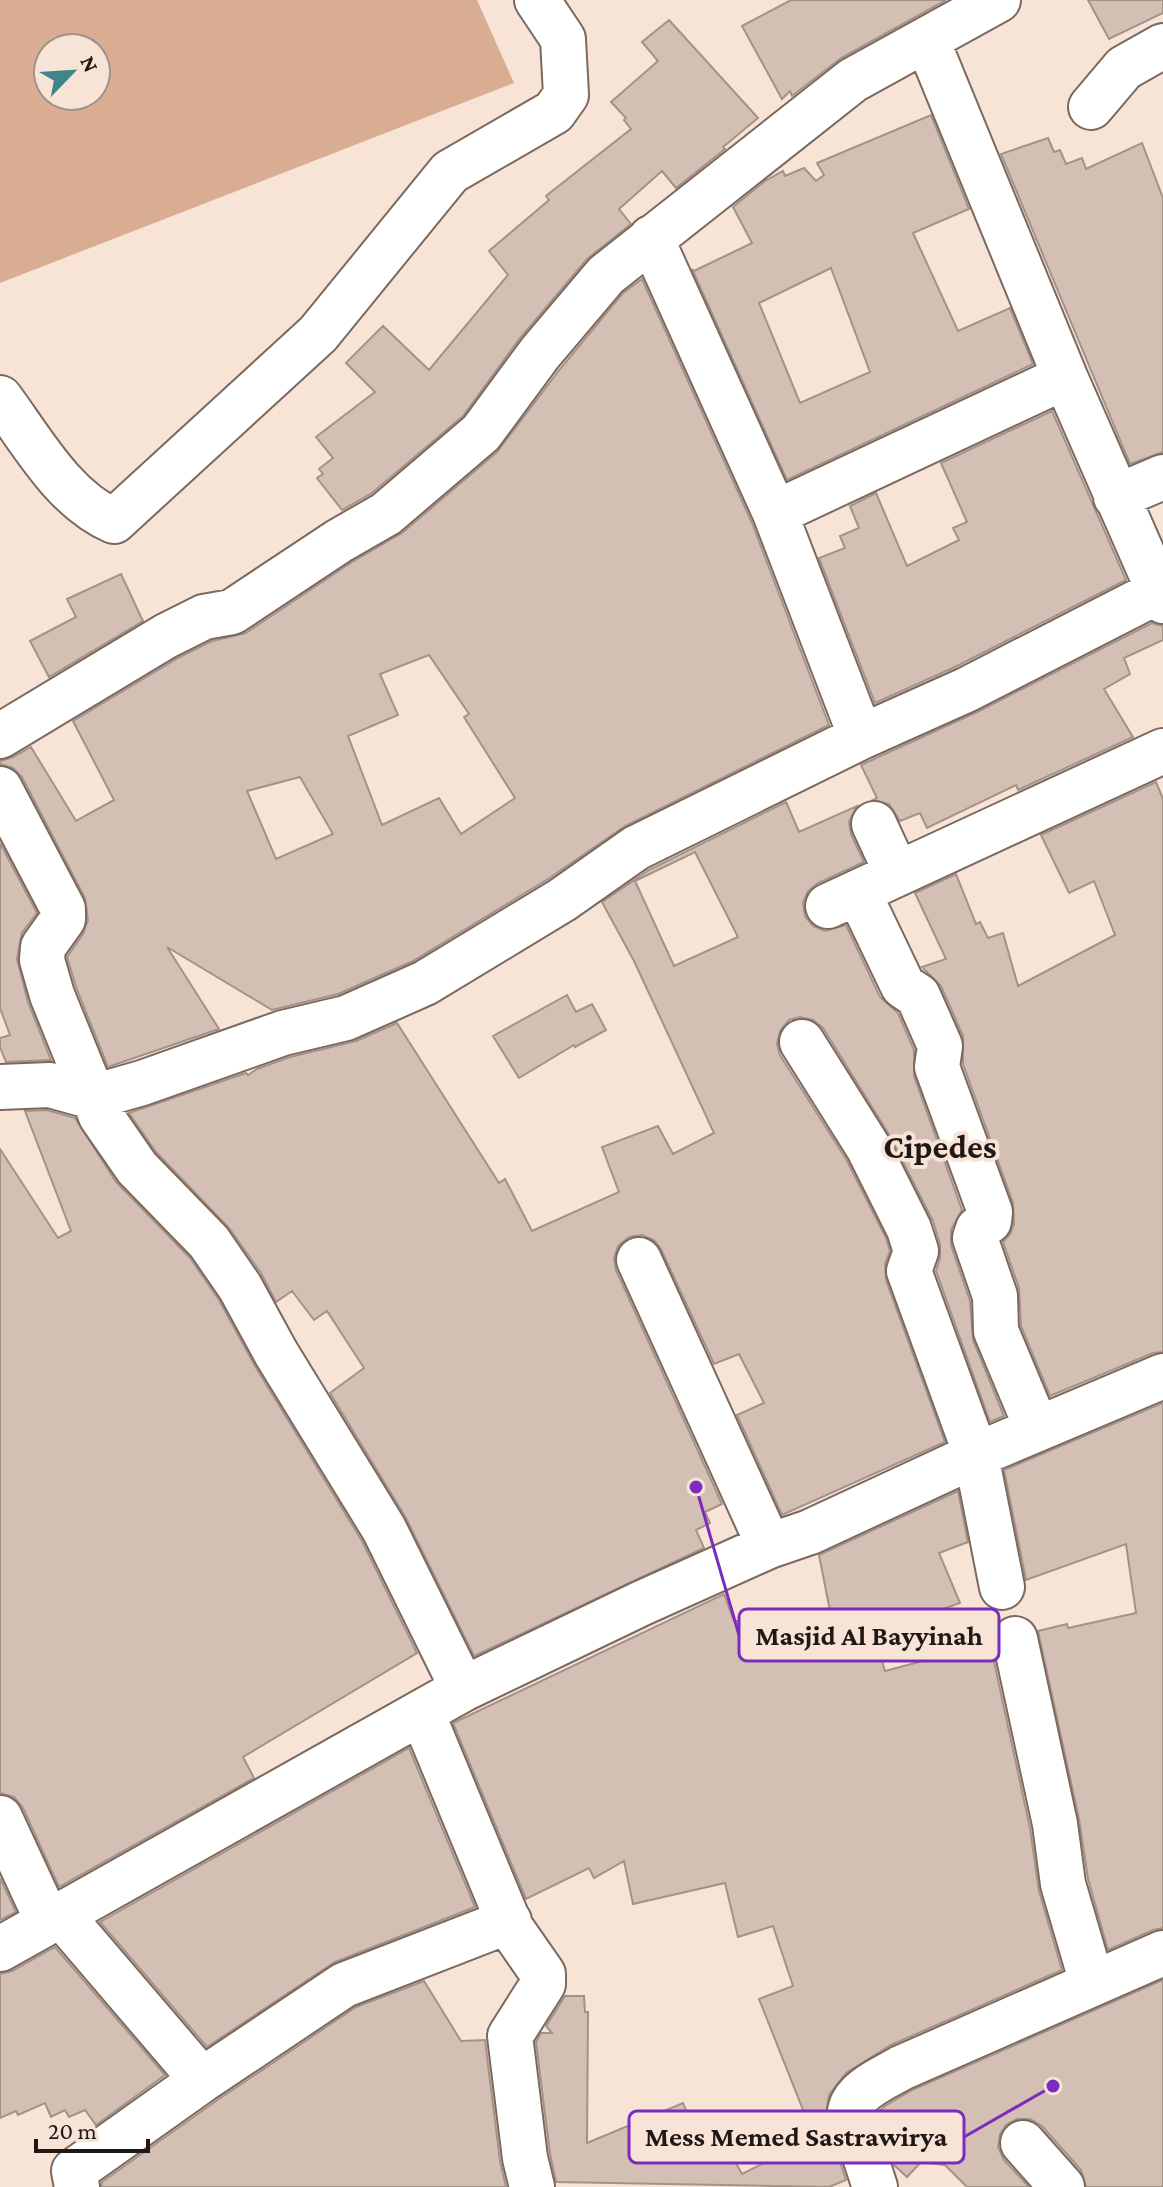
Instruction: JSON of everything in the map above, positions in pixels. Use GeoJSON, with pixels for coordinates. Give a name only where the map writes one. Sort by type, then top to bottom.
{"type":"FeatureCollection","features":[{"type":"Feature","properties":{"kind":"street"},"geometry":{"type":"LineString","coordinates":[[0,398],[53,470],[93,512],[114,521],[318,334],[450,172],[554,112],[566,95],[563,39],[537,0]]}},
{"type":"Feature","properties":{"kind":"street"},"geometry":{"type":"LineString","coordinates":[[0,736],[166,636],[204,617],[232,612],[339,541],[386,514],[481,433],[540,353],[606,275],[853,80],[998,0]]}},
{"type":"Feature","properties":{"kind":"street"},"geometry":{"type":"LineString","coordinates":[[0,1087],[50,1085],[93,1097],[283,1033],[346,1018],[425,983],[562,900],[636,848],[861,737],[1161,596],[1065,377],[927,40]]}},
{"type":"Feature","properties":{"kind":"street"},"geometry":{"type":"LineString","coordinates":[[1091,107],[1124,68],[1163,46]]}},
{"type":"Feature","properties":{"kind":"street"},"geometry":{"type":"LineString","coordinates":[[651,238],[775,513],[861,737]]}},
{"type":"Feature","properties":{"kind":"street"},"geometry":{"type":"LineString","coordinates":[[775,513],[1065,377]]}},
{"type":"Feature","properties":{"kind":"street"},"geometry":{"type":"LineString","coordinates":[[1116,497],[1163,477]]}},
{"type":"Feature","properties":{"kind":"street"},"geometry":{"type":"LineString","coordinates":[[1037,1429],[996,1331],[995,1296],[975,1238],[978,1229],[989,1221],[990,1212],[937,1067],[940,1046],[918,996],[903,986],[843,899],[1163,751]]}},
{"type":"Feature","properties":{"kind":"street"},"geometry":{"type":"LineString","coordinates":[[0,789],[63,909],[63,919],[43,947],[42,960],[52,995],[101,1116],[137,1168],[209,1242],[240,1287],[276,1353],[384,1529],[463,1689]]}},
{"type":"Feature","properties":{"kind":"street"},"geometry":{"type":"LineString","coordinates":[[874,824],[897,874]]}},
{"type":"Feature","properties":{"kind":"street"},"geometry":{"type":"LineString","coordinates":[[802,1042],[868,1147],[909,1229],[916,1251],[909,1271],[976,1455],[1002,1587]]}},
{"type":"Feature","properties":{"kind":"street"},"geometry":{"type":"LineString","coordinates":[[639,1260],[769,1546]]}},
{"type":"Feature","properties":{"kind":"street"},"geometry":{"type":"LineString","coordinates":[[0,1949],[463,1689],[769,1546],[810,1532],[976,1455],[1163,1376]]}},
{"type":"Feature","properties":{"kind":"street"},"geometry":{"type":"LineString","coordinates":[[1015,1639],[1055,1824],[1063,1884],[1092,1983]]}},
{"type":"Feature","properties":{"kind":"street"},"geometry":{"type":"LineString","coordinates":[[422,1713],[509,1921],[543,1974],[543,1984],[510,2036],[525,2158],[532,2187]]}},
{"type":"Feature","properties":{"kind":"street"},"geometry":{"type":"LineString","coordinates":[[0,1818],[54,1918],[202,2080]]}},
{"type":"Feature","properties":{"kind":"street"},"geometry":{"type":"LineString","coordinates":[[77,2187],[74,2171],[344,1985],[509,1921]]}},
{"type":"Feature","properties":{"kind":"street"},"geometry":{"type":"LineString","coordinates":[[875,2187],[850,2111],[851,2105],[863,2091],[901,2068],[1163,1953]]}},
{"type":"Feature","properties":{"kind":"street"},"geometry":{"type":"LineString","coordinates":[[1023,2143],[1062,2187]]}},
{"type":"Feature","properties":{"kind":"shaded area"},"geometry":{"type":"Polygon","coordinates":[[[0,0],[477,0],[514,83],[0,283],[0,0]]]}},
{"type":"Feature","properties":{"kind":"building"},"geometry":{"type":"Polygon","coordinates":[[[791,0],[946,0],[841,58],[792,96],[790,91],[782,99],[742,26],[791,0]]]}},
{"type":"Feature","properties":{"kind":"building"},"geometry":{"type":"Polygon","coordinates":[[[1088,0],[1163,0],[1163,13],[1109,39],[1088,0]]]}},
{"type":"Feature","properties":{"kind":"building"},"geometry":{"type":"Polygon","coordinates":[[[669,20],[758,118],[676,188],[662,171],[619,209],[631,224],[587,259],[520,338],[463,416],[372,493],[342,510],[317,478],[323,474],[319,469],[333,458],[316,437],[375,392],[346,363],[383,326],[429,370],[508,275],[489,251],[549,200],[546,196],[631,129],[624,120],[626,118],[611,102],[658,61],[642,42],[669,20]]]}},
{"type":"Feature","properties":{"kind":"building"},"geometry":{"type":"Polygon","coordinates":[[[931,115],[969,209],[913,233],[958,331],[1010,308],[1033,364],[787,480],[692,269],[694,271],[752,243],[733,207],[765,181],[783,171],[785,176],[804,168],[816,181],[824,175],[817,163],[931,115]],[[831,268],[759,303],[800,403],[870,372],[831,268]]]}},
{"type":"Feature","properties":{"kind":"building"},"geometry":{"type":"Polygon","coordinates":[[[1048,138],[1054,152],[1060,150],[1066,164],[1082,158],[1086,169],[1142,143],[1163,198],[1163,452],[1130,464],[1001,154],[1048,138]]]}},
{"type":"Feature","properties":{"kind":"building"},"geometry":{"type":"Polygon","coordinates":[[[642,279],[752,523],[829,725],[625,826],[548,879],[413,961],[338,994],[272,1010],[167,947],[219,1029],[108,1067],[67,957],[83,934],[88,920],[85,898],[22,777],[13,768],[0,764],[0,761],[31,747],[76,821],[114,800],[73,721],[178,658],[212,641],[246,633],[352,562],[402,533],[497,452],[623,293],[642,279]],[[429,655],[380,674],[398,715],[348,736],[382,825],[439,798],[461,834],[515,798],[464,717],[469,714],[429,655]],[[300,777],[247,791],[276,859],[333,834],[300,777]]]}},
{"type":"Feature","properties":{"kind":"building"},"geometry":{"type":"Polygon","coordinates":[[[1052,411],[1126,580],[955,667],[875,703],[819,558],[845,548],[840,536],[859,528],[850,506],[876,493],[907,566],[959,540],[953,528],[967,522],[941,463],[1052,411]]]}},
{"type":"Feature","properties":{"kind":"building"},"geometry":{"type":"Polygon","coordinates":[[[121,574],[143,621],[49,677],[30,641],[76,617],[67,599],[121,574]]]}},
{"type":"Feature","properties":{"kind":"building"},"geometry":{"type":"Polygon","coordinates":[[[1152,623],[1163,626],[1163,640],[1124,658],[1130,674],[1104,689],[1133,737],[1018,790],[1016,785],[927,828],[920,813],[900,821],[889,804],[873,800],[877,798],[861,765],[977,712],[1152,623]]]}},
{"type":"Feature","properties":{"kind":"building"},"geometry":{"type":"Polygon","coordinates":[[[1156,782],[1163,799],[1163,1352],[1153,1353],[1050,1396],[1021,1326],[1019,1288],[1003,1242],[1014,1224],[1013,1203],[963,1064],[963,1036],[941,986],[922,967],[946,959],[915,893],[956,874],[976,924],[980,922],[988,938],[1003,933],[1018,986],[1115,935],[1094,881],[1069,893],[1041,835],[1156,782]]]}},
{"type":"Feature","properties":{"kind":"building"},"geometry":{"type":"Polygon","coordinates":[[[786,802],[799,832],[857,806],[849,822],[864,862],[818,883],[808,891],[803,903],[805,916],[813,926],[825,931],[846,925],[880,997],[898,1013],[914,1050],[914,1076],[962,1210],[951,1230],[951,1245],[970,1301],[973,1340],[1004,1416],[990,1422],[936,1271],[940,1244],[933,1221],[890,1136],[823,1028],[813,1020],[800,1017],[789,1020],[780,1031],[777,1044],[780,1055],[846,1159],[886,1238],[890,1251],[885,1264],[886,1280],[945,1442],[782,1515],[737,1415],[764,1403],[739,1354],[714,1364],[661,1249],[654,1240],[642,1235],[629,1237],[618,1246],[614,1258],[616,1270],[722,1504],[705,1512],[710,1523],[696,1530],[704,1548],[474,1656],[406,1518],[330,1393],[364,1368],[327,1311],[314,1320],[292,1291],[276,1302],[261,1273],[229,1228],[156,1152],[129,1113],[246,1073],[248,1075],[290,1057],[356,1041],[397,1023],[499,1183],[505,1179],[532,1231],[619,1192],[602,1147],[658,1126],[673,1154],[714,1133],[634,961],[602,902],[649,870],[786,802]],[[695,852],[635,881],[674,966],[738,937],[695,852]]]}},
{"type":"Feature","properties":{"kind":"building"},"geometry":{"type":"Polygon","coordinates":[[[0,843],[37,913],[22,933],[17,959],[28,1002],[51,1060],[6,1062],[0,1047],[0,1038],[10,1035],[0,1008],[0,843]]]}},
{"type":"Feature","properties":{"kind":"building"},"geometry":{"type":"Polygon","coordinates":[[[567,995],[576,1012],[592,1004],[606,1030],[519,1078],[493,1036],[567,995]]]}},
{"type":"Feature","properties":{"kind":"building"},"geometry":{"type":"Polygon","coordinates":[[[47,1110],[75,1118],[116,1182],[190,1258],[219,1300],[255,1366],[362,1541],[417,1653],[243,1757],[254,1778],[59,1887],[23,1808],[14,1797],[0,1793],[0,1149],[58,1238],[71,1231],[25,1111],[47,1110]]]}},
{"type":"Feature","properties":{"kind":"building"},"geometry":{"type":"Polygon","coordinates":[[[1163,1403],[1163,1928],[1108,1950],[1088,1879],[1079,1819],[1038,1631],[1067,1624],[1068,1628],[1136,1613],[1126,1544],[1026,1580],[1004,1470],[1163,1403]]]}},
{"type":"Feature","properties":{"kind":"building"},"geometry":{"type":"Polygon","coordinates":[[[958,1491],[968,1542],[939,1553],[960,1603],[874,1634],[885,1671],[990,1643],[1030,1828],[1039,1891],[1062,1970],[891,2045],[846,2073],[829,2095],[826,2118],[846,2180],[829,2187],[556,2182],[536,2042],[541,2033],[552,2033],[546,2026],[565,1996],[584,1996],[585,2012],[588,2012],[587,2143],[683,2103],[708,2160],[728,2149],[742,2174],[790,2150],[781,2130],[807,2120],[759,1999],[793,1986],[773,1926],[738,1937],[725,1883],[633,1904],[624,1861],[594,1878],[589,1868],[526,1899],[453,1723],[724,1594],[734,1621],[809,1620],[810,1614],[831,1616],[819,1555],[958,1491]]]}},
{"type":"Feature","properties":{"kind":"building"},"geometry":{"type":"Polygon","coordinates":[[[409,1748],[475,1907],[335,1962],[207,2047],[100,1922],[409,1748]]]}},
{"type":"Feature","properties":{"kind":"building"},"geometry":{"type":"Polygon","coordinates":[[[0,1878],[16,1912],[0,1920],[0,1878]]]}},
{"type":"Feature","properties":{"kind":"building"},"geometry":{"type":"Polygon","coordinates":[[[55,1947],[165,2075],[96,2125],[85,2110],[69,2117],[65,2110],[51,2117],[45,2103],[18,2115],[16,2111],[0,2118],[0,1974],[12,1971],[55,1947]]]}},
{"type":"Feature","properties":{"kind":"building"},"geometry":{"type":"Polygon","coordinates":[[[1163,1980],[1163,2187],[1086,2187],[1081,2170],[1042,2126],[1030,2119],[1017,2119],[1006,2125],[1000,2134],[998,2147],[1004,2160],[1029,2187],[967,2187],[945,2165],[921,2162],[907,2177],[894,2165],[877,2113],[885,2106],[912,2090],[1163,1980]]]}},
{"type":"Feature","properties":{"kind":"building"},"geometry":{"type":"Polygon","coordinates":[[[424,1981],[461,2041],[485,2040],[506,2187],[101,2187],[102,2182],[216,2101],[356,2007],[424,1981]]]}},
{"type":"Feature","properties":{"kind":"place","name":"Masjid Al Bayyinah"},"geometry":{"type":"Point","coordinates":[696,1487]}},
{"type":"Feature","properties":{"kind":"place","name":"Mess Memed Sastrawirya"},"geometry":{"type":"Point","coordinates":[1053,2086]}},
{"type":"Feature","properties":{"kind":"district","name":"Cipedes"},"geometry":{"type":"Point","coordinates":[940,1146]}}]}
